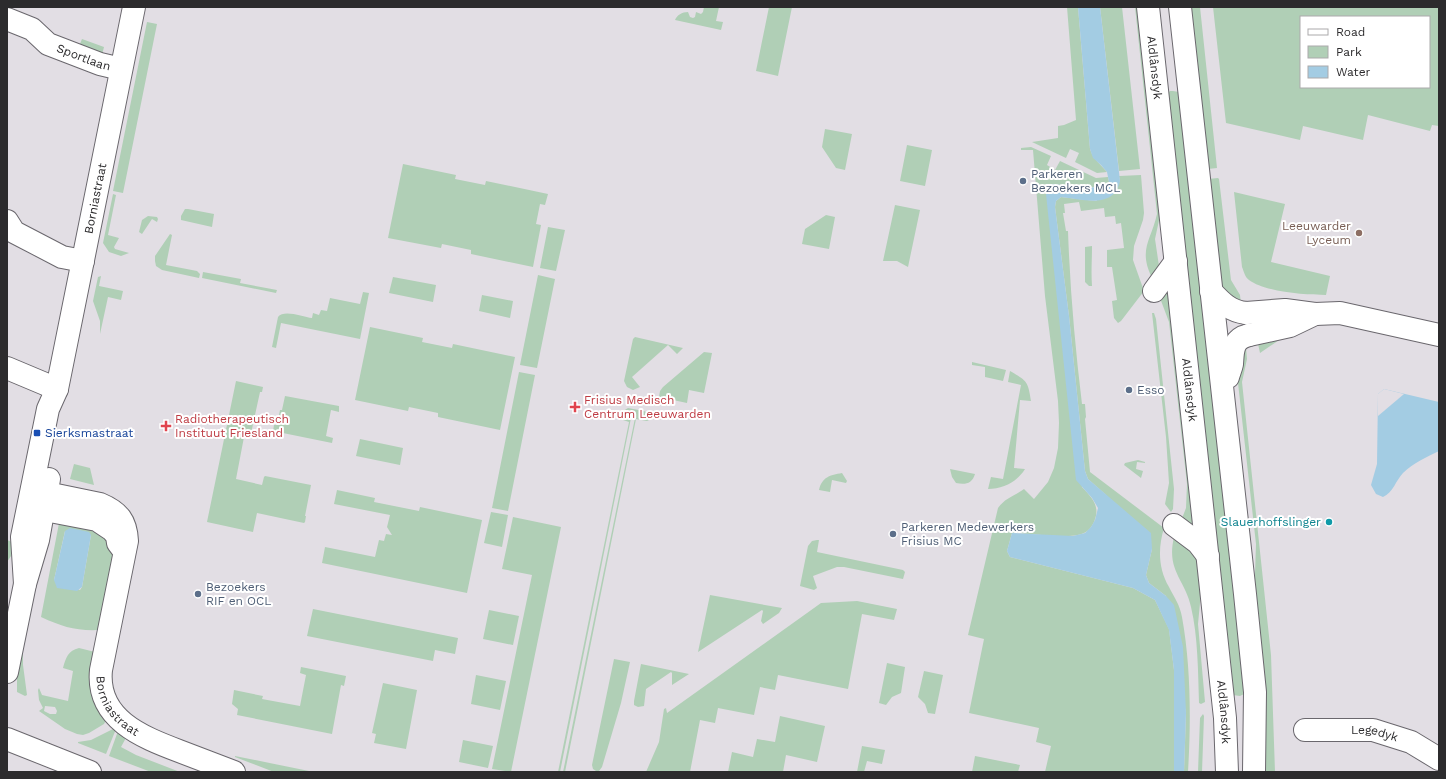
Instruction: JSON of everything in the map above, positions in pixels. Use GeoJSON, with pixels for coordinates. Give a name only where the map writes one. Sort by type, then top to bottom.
{"type":"FeatureCollection","features":[{"type":"Feature","properties":{"kind":"main road","name":"Borniastraat"},"geometry":{"type":"LineString","coordinates":[[7,672],[25,584],[22,537],[38,500],[48,409],[57,389],[134,7]]}},
{"type":"Feature","properties":{"kind":"main road","name":"Aldlânsdyk"},"geometry":{"type":"LineString","coordinates":[[1148,7],[1225,718],[1227,772]]}},
{"type":"Feature","properties":{"kind":"main road"},"geometry":{"type":"LineString","coordinates":[[1180,7],[1255,692],[1254,772]]}},
{"type":"Feature","properties":{"kind":"main road","name":"Sportlaan"},"geometry":{"type":"LineString","coordinates":[[7,19],[32,29],[48,44],[100,64],[121,68]]}},
{"type":"Feature","properties":{"kind":"main road"},"geometry":{"type":"LineString","coordinates":[[7,222],[14,232],[62,257],[83,260]]}},
{"type":"Feature","properties":{"kind":"main road"},"geometry":{"type":"LineString","coordinates":[[1154,291],[1176,261]]}},
{"type":"Feature","properties":{"kind":"main road"},"geometry":{"type":"LineString","coordinates":[[1211,291],[1222,303],[1231,309],[1246,313],[1285,310],[1315,314],[1340,313],[1439,335]]}},
{"type":"Feature","properties":{"kind":"main road"},"geometry":{"type":"LineString","coordinates":[[1223,395],[1232,364],[1233,348],[1241,339],[1249,335],[1290,326],[1315,314]]}},
{"type":"Feature","properties":{"kind":"main road"},"geometry":{"type":"LineString","coordinates":[[7,368],[57,389]]}},
{"type":"Feature","properties":{"kind":"main road","name":"Borniastraat"},"geometry":{"type":"LineString","coordinates":[[38,500],[97,520],[112,530],[117,536],[118,543],[125,552],[100,670],[102,691],[110,709],[122,722],[136,733],[234,772]]}},
{"type":"Feature","properties":{"kind":"main road"},"geometry":{"type":"LineString","coordinates":[[1174,525],[1198,543],[1208,556]]}},
{"type":"Feature","properties":{"kind":"main road","name":"Legedyk"},"geometry":{"type":"LineString","coordinates":[[1305,730],[1373,730],[1411,742],[1439,759]]}},
{"type":"Feature","properties":{"kind":"main road"},"geometry":{"type":"LineString","coordinates":[[7,739],[90,772]]}},
{"type":"Feature","properties":{"kind":"green space"},"geometry":{"type":"Polygon","coordinates":[[[704,7],[719,7],[716,21],[723,22],[721,30],[675,20],[678,15],[686,12],[688,12],[690,17],[693,18],[695,17],[696,12],[701,14],[703,12],[704,7]]]}},
{"type":"Feature","properties":{"kind":"green space"},"geometry":{"type":"Polygon","coordinates":[[[769,7],[792,7],[778,76],[756,71],[769,7]]]}},
{"type":"Feature","properties":{"kind":"green space"},"geometry":{"type":"Polygon","coordinates":[[[1067,7],[1078,7],[1090,149],[1095,159],[1107,172],[1097,173],[1075,162],[1079,153],[1070,149],[1066,158],[1032,142],[1058,138],[1058,126],[1076,120],[1067,7]]]}},
{"type":"Feature","properties":{"kind":"green space"},"geometry":{"type":"Polygon","coordinates":[[[1100,7],[1122,7],[1140,169],[1119,171],[1100,7]]]}},
{"type":"Feature","properties":{"kind":"green space"},"geometry":{"type":"Polygon","coordinates":[[[1135,7],[1139,7],[1161,211],[1155,239],[1159,266],[1152,278],[1146,260],[1146,252],[1157,214],[1135,7]]]}},
{"type":"Feature","properties":{"kind":"green space"},"geometry":{"type":"Polygon","coordinates":[[[1188,7],[1200,7],[1217,168],[1208,169],[1188,7]]]}},
{"type":"Feature","properties":{"kind":"green space"},"geometry":{"type":"Polygon","coordinates":[[[1213,7],[1439,7],[1439,126],[1432,125],[1430,131],[1368,115],[1363,140],[1303,126],[1300,140],[1226,123],[1213,7]]]}},
{"type":"Feature","properties":{"kind":"green space"},"geometry":{"type":"Polygon","coordinates":[[[147,22],[157,24],[123,193],[113,191],[147,22]]]}},
{"type":"Feature","properties":{"kind":"green space"},"geometry":{"type":"Polygon","coordinates":[[[82,39],[104,47],[101,59],[78,49],[82,39]]]}},
{"type":"Feature","properties":{"kind":"green space"},"geometry":{"type":"Polygon","coordinates":[[[1170,91],[1179,92],[1233,565],[1244,694],[1240,696],[1233,695],[1168,93],[1170,91]]]}},
{"type":"Feature","properties":{"kind":"green space"},"geometry":{"type":"Polygon","coordinates":[[[825,129],[852,134],[845,170],[836,168],[822,147],[825,129]]]}},
{"type":"Feature","properties":{"kind":"green space"},"geometry":{"type":"Polygon","coordinates":[[[907,145],[932,150],[925,186],[900,181],[907,145]]]}},
{"type":"Feature","properties":{"kind":"green space"},"geometry":{"type":"Polygon","coordinates":[[[1031,147],[1051,156],[1047,165],[1055,170],[1060,161],[1096,178],[1108,177],[1109,182],[1104,188],[1049,184],[1082,487],[1094,502],[1096,514],[1094,523],[1089,529],[1084,533],[1077,535],[1060,536],[1012,533],[1007,551],[1010,557],[1133,588],[1155,600],[1169,629],[1174,670],[1174,772],[1045,772],[1051,746],[1036,742],[1039,728],[969,713],[984,639],[968,635],[998,508],[1007,499],[1024,489],[1034,499],[1048,482],[1054,468],[1058,448],[1058,401],[1045,296],[1033,150],[1021,150],[1021,148],[1031,147]]]}},
{"type":"Feature","properties":{"kind":"green space"},"geometry":{"type":"Polygon","coordinates":[[[403,164],[456,175],[455,179],[485,185],[486,181],[548,194],[545,205],[540,204],[536,224],[541,225],[533,267],[471,254],[471,250],[442,244],[441,248],[388,238],[403,164]]]}},
{"type":"Feature","properties":{"kind":"green space"},"geometry":{"type":"Polygon","coordinates":[[[1141,175],[1144,213],[1134,246],[1133,260],[1144,291],[1118,323],[1114,318],[1112,301],[1117,300],[1112,267],[1107,267],[1107,250],[1124,248],[1121,223],[1116,224],[1115,216],[1105,217],[1104,208],[1081,211],[1079,202],[1064,204],[1065,213],[1063,213],[1066,231],[1068,231],[1075,339],[1082,404],[1085,404],[1090,472],[1164,528],[1160,550],[1161,565],[1165,580],[1177,601],[1181,613],[1189,675],[1190,733],[1188,772],[1184,772],[1186,713],[1166,596],[1149,583],[1146,575],[1152,549],[1105,494],[1088,479],[1085,471],[1069,316],[1055,207],[1056,201],[1061,197],[1096,201],[1120,181],[1119,176],[1141,175]]]}},
{"type":"Feature","properties":{"kind":"green space"},"geometry":{"type":"Polygon","coordinates":[[[1218,178],[1231,280],[1240,295],[1241,304],[1221,290],[1208,179],[1218,178]]]}},
{"type":"Feature","properties":{"kind":"green space"},"geometry":{"type":"Polygon","coordinates":[[[1234,192],[1285,204],[1271,262],[1330,276],[1326,295],[1275,290],[1256,284],[1248,279],[1242,267],[1234,192]]]}},
{"type":"Feature","properties":{"kind":"green space"},"geometry":{"type":"Polygon","coordinates":[[[113,194],[116,195],[108,235],[119,238],[114,247],[115,249],[129,253],[121,256],[109,252],[103,243],[113,194]]]}},
{"type":"Feature","properties":{"kind":"green space"},"geometry":{"type":"Polygon","coordinates":[[[895,205],[920,210],[908,267],[897,261],[883,261],[895,205]]]}},
{"type":"Feature","properties":{"kind":"green space"},"geometry":{"type":"Polygon","coordinates":[[[185,209],[214,214],[212,227],[181,220],[181,216],[185,209]]]}},
{"type":"Feature","properties":{"kind":"green space"},"geometry":{"type":"Polygon","coordinates":[[[826,215],[835,217],[829,249],[802,244],[805,229],[826,215]]]}},
{"type":"Feature","properties":{"kind":"green space"},"geometry":{"type":"Polygon","coordinates":[[[148,216],[157,217],[158,219],[157,222],[152,219],[142,234],[139,232],[142,220],[148,216]]]}},
{"type":"Feature","properties":{"kind":"green space"},"geometry":{"type":"Polygon","coordinates":[[[548,227],[565,230],[556,271],[540,268],[548,227]]]}},
{"type":"Feature","properties":{"kind":"green space"},"geometry":{"type":"Polygon","coordinates":[[[170,234],[172,235],[166,265],[197,271],[200,274],[199,278],[162,270],[156,266],[155,256],[170,234]]]}},
{"type":"Feature","properties":{"kind":"green space"},"geometry":{"type":"Polygon","coordinates":[[[1092,246],[1092,286],[1089,286],[1085,282],[1085,247],[1092,246]]]}},
{"type":"Feature","properties":{"kind":"green space"},"geometry":{"type":"Polygon","coordinates":[[[203,272],[241,279],[240,283],[277,290],[276,293],[202,278],[203,272]]]}},
{"type":"Feature","properties":{"kind":"green space"},"geometry":{"type":"Polygon","coordinates":[[[538,275],[555,279],[537,368],[520,365],[538,275]]]}},
{"type":"Feature","properties":{"kind":"green space"},"geometry":{"type":"Polygon","coordinates":[[[101,276],[99,286],[123,291],[121,300],[108,297],[100,334],[100,321],[93,301],[98,277],[101,276]]]}},
{"type":"Feature","properties":{"kind":"green space"},"geometry":{"type":"Polygon","coordinates":[[[393,277],[436,285],[433,302],[389,293],[393,277]]]}},
{"type":"Feature","properties":{"kind":"green space"},"geometry":{"type":"Polygon","coordinates":[[[1167,289],[1170,290],[1197,529],[1181,521],[1186,508],[1187,484],[1169,322],[1160,298],[1167,289]]]}},
{"type":"Feature","properties":{"kind":"green space"},"geometry":{"type":"Polygon","coordinates":[[[363,292],[369,293],[360,339],[281,323],[276,348],[272,347],[278,317],[281,315],[294,314],[312,318],[313,313],[319,315],[321,310],[327,311],[330,298],[360,304],[363,292]]]}},
{"type":"Feature","properties":{"kind":"green space"},"geometry":{"type":"Polygon","coordinates":[[[482,295],[513,301],[510,318],[479,311],[482,295]]]}},
{"type":"Feature","properties":{"kind":"green space"},"geometry":{"type":"Polygon","coordinates":[[[1152,313],[1154,313],[1156,319],[1174,489],[1173,509],[1171,512],[1165,504],[1169,483],[1166,437],[1152,313]]]}},
{"type":"Feature","properties":{"kind":"green space"},"geometry":{"type":"Polygon","coordinates":[[[370,327],[423,338],[422,342],[452,348],[453,344],[515,357],[500,430],[438,417],[438,413],[409,407],[408,411],[355,400],[370,327]]]}},
{"type":"Feature","properties":{"kind":"green space"},"geometry":{"type":"Polygon","coordinates":[[[1288,334],[1260,353],[1257,339],[1288,334]]]}},
{"type":"Feature","properties":{"kind":"green space"},"geometry":{"type":"Polygon","coordinates":[[[635,337],[683,348],[677,354],[668,345],[632,377],[640,387],[633,390],[627,387],[624,381],[633,339],[635,337]]]}},
{"type":"Feature","properties":{"kind":"green space"},"geometry":{"type":"Polygon","coordinates":[[[1246,347],[1247,359],[1242,382],[1271,655],[1275,772],[1263,772],[1254,603],[1256,544],[1236,365],[1246,347]]]}},
{"type":"Feature","properties":{"kind":"green space"},"geometry":{"type":"Polygon","coordinates":[[[704,352],[712,353],[704,393],[689,390],[687,403],[659,397],[660,391],[663,387],[704,352]]]}},
{"type":"Feature","properties":{"kind":"green space"},"geometry":{"type":"Polygon","coordinates":[[[972,362],[1006,370],[1003,381],[985,377],[985,367],[972,365],[972,362]]]}},
{"type":"Feature","properties":{"kind":"green space"},"geometry":{"type":"Polygon","coordinates":[[[1010,371],[1026,382],[1031,401],[1020,400],[1014,468],[1025,469],[1018,478],[1009,484],[999,488],[988,489],[991,477],[1003,479],[1021,385],[1008,382],[1010,371]]]}},
{"type":"Feature","properties":{"kind":"green space"},"geometry":{"type":"Polygon","coordinates":[[[519,372],[535,375],[508,511],[492,508],[519,372]]]}},
{"type":"Feature","properties":{"kind":"green space"},"geometry":{"type":"Polygon","coordinates":[[[236,381],[263,387],[262,392],[260,392],[250,438],[244,437],[236,479],[262,485],[265,476],[311,485],[304,523],[257,513],[253,532],[207,522],[236,381]]]}},
{"type":"Feature","properties":{"kind":"green space"},"geometry":{"type":"Polygon","coordinates":[[[285,396],[339,406],[339,412],[331,410],[326,436],[333,438],[332,443],[273,431],[274,425],[277,425],[285,396]]]}},
{"type":"Feature","properties":{"kind":"green space"},"geometry":{"type":"Polygon","coordinates":[[[628,408],[644,411],[649,414],[649,420],[636,419],[565,772],[563,772],[635,418],[631,418],[560,772],[558,772],[629,422],[617,418],[620,413],[628,408]]]}},
{"type":"Feature","properties":{"kind":"green space"},"geometry":{"type":"Polygon","coordinates":[[[360,439],[403,448],[400,465],[356,456],[360,439]]]}},
{"type":"Feature","properties":{"kind":"green space"},"geometry":{"type":"Polygon","coordinates":[[[1138,460],[1145,462],[1137,462],[1136,469],[1143,471],[1141,478],[1124,465],[1125,463],[1138,460]]]}},
{"type":"Feature","properties":{"kind":"green space"},"geometry":{"type":"Polygon","coordinates":[[[74,464],[90,468],[94,485],[70,479],[74,464]]]}},
{"type":"Feature","properties":{"kind":"green space"},"geometry":{"type":"Polygon","coordinates":[[[950,469],[975,474],[972,480],[968,483],[956,483],[952,477],[950,469]]]}},
{"type":"Feature","properties":{"kind":"green space"},"geometry":{"type":"Polygon","coordinates":[[[842,473],[847,481],[846,483],[832,480],[830,492],[819,490],[824,479],[842,473]]]}},
{"type":"Feature","properties":{"kind":"green space"},"geometry":{"type":"Polygon","coordinates":[[[337,490],[375,498],[374,502],[419,511],[420,507],[482,520],[467,593],[322,563],[325,547],[375,557],[379,540],[384,541],[386,534],[392,535],[387,527],[390,515],[334,504],[337,490]]]}},
{"type":"Feature","properties":{"kind":"green space"},"geometry":{"type":"Polygon","coordinates":[[[491,512],[508,515],[502,547],[484,543],[491,512]]]}},
{"type":"Feature","properties":{"kind":"green space"},"geometry":{"type":"Polygon","coordinates":[[[513,517],[561,527],[511,772],[492,769],[532,575],[502,569],[513,517]]]}},
{"type":"Feature","properties":{"kind":"green space"},"geometry":{"type":"Polygon","coordinates":[[[60,518],[95,524],[116,551],[100,630],[69,628],[41,617],[60,518]],[[65,531],[54,580],[80,590],[82,587],[91,535],[65,531]]]}},
{"type":"Feature","properties":{"kind":"green space"},"geometry":{"type":"Polygon","coordinates":[[[1174,537],[1190,547],[1198,562],[1202,582],[1198,624],[1205,702],[1201,704],[1199,703],[1195,630],[1188,597],[1174,567],[1172,549],[1174,537]]]}},
{"type":"Feature","properties":{"kind":"green space"},"geometry":{"type":"Polygon","coordinates":[[[7,540],[14,543],[11,556],[7,562],[7,540]]]}},
{"type":"Feature","properties":{"kind":"green space"},"geometry":{"type":"Polygon","coordinates":[[[819,540],[817,552],[903,570],[905,572],[903,579],[844,567],[837,567],[813,576],[817,588],[814,590],[800,586],[808,546],[812,541],[819,540]]]}},
{"type":"Feature","properties":{"kind":"green space"},"geometry":{"type":"Polygon","coordinates":[[[710,595],[782,608],[779,613],[763,624],[761,621],[762,610],[698,652],[710,595]]]}},
{"type":"Feature","properties":{"kind":"green space"},"geometry":{"type":"Polygon","coordinates":[[[857,601],[897,609],[894,620],[862,614],[848,689],[778,675],[775,690],[760,687],[754,715],[718,708],[715,723],[700,720],[690,772],[646,772],[659,742],[664,709],[666,708],[667,713],[821,603],[857,601]]]}},
{"type":"Feature","properties":{"kind":"green space"},"geometry":{"type":"Polygon","coordinates":[[[313,609],[458,638],[455,654],[435,650],[433,661],[307,636],[313,609]]]}},
{"type":"Feature","properties":{"kind":"green space"},"geometry":{"type":"Polygon","coordinates":[[[489,610],[519,616],[513,645],[483,639],[489,610]]]}},
{"type":"Feature","properties":{"kind":"green space"},"geometry":{"type":"Polygon","coordinates":[[[79,648],[95,652],[90,678],[91,688],[106,720],[104,724],[83,735],[65,729],[39,711],[43,708],[39,700],[38,690],[39,688],[42,695],[68,701],[73,671],[63,668],[68,655],[72,651],[79,648]],[[45,706],[44,711],[50,714],[56,714],[57,711],[55,707],[45,706]]]}},
{"type":"Feature","properties":{"kind":"green space"},"geometry":{"type":"Polygon","coordinates":[[[19,654],[23,654],[27,695],[25,696],[17,692],[19,654]]]}},
{"type":"Feature","properties":{"kind":"green space"},"geometry":{"type":"Polygon","coordinates":[[[614,659],[630,662],[621,703],[602,767],[599,771],[596,771],[593,769],[592,765],[614,659]]]}},
{"type":"Feature","properties":{"kind":"green space"},"geometry":{"type":"Polygon","coordinates":[[[887,663],[905,667],[901,693],[892,697],[886,705],[879,703],[887,663]]]}},
{"type":"Feature","properties":{"kind":"green space"},"geometry":{"type":"Polygon","coordinates":[[[641,664],[689,674],[672,685],[671,672],[646,689],[644,706],[638,707],[634,705],[634,701],[641,664]]]}},
{"type":"Feature","properties":{"kind":"green space"},"geometry":{"type":"Polygon","coordinates":[[[301,667],[346,676],[344,686],[341,685],[332,734],[237,715],[238,709],[232,704],[234,690],[263,696],[262,699],[300,706],[306,675],[300,673],[301,667]]]}},
{"type":"Feature","properties":{"kind":"green space"},"geometry":{"type":"Polygon","coordinates":[[[924,671],[943,675],[935,714],[928,713],[925,704],[918,697],[924,671]]]}},
{"type":"Feature","properties":{"kind":"green space"},"geometry":{"type":"Polygon","coordinates":[[[476,675],[506,681],[500,710],[471,704],[476,675]]]}},
{"type":"Feature","properties":{"kind":"green space"},"geometry":{"type":"Polygon","coordinates":[[[383,683],[417,690],[406,749],[374,743],[376,734],[372,733],[383,683]]]}},
{"type":"Feature","properties":{"kind":"green space"},"geometry":{"type":"Polygon","coordinates":[[[1203,714],[1202,772],[1198,772],[1200,718],[1203,714]]]}},
{"type":"Feature","properties":{"kind":"green space"},"geometry":{"type":"Polygon","coordinates":[[[780,716],[825,726],[817,762],[786,755],[783,772],[728,772],[732,752],[753,757],[757,739],[775,742],[780,716]]]}},
{"type":"Feature","properties":{"kind":"green space"},"geometry":{"type":"Polygon","coordinates":[[[113,729],[116,729],[106,754],[78,743],[91,740],[113,729]]]}},
{"type":"Feature","properties":{"kind":"green space"},"geometry":{"type":"Polygon","coordinates":[[[118,731],[127,736],[121,747],[136,755],[180,772],[151,772],[109,756],[118,731]]]}},
{"type":"Feature","properties":{"kind":"green space"},"geometry":{"type":"Polygon","coordinates":[[[463,740],[493,746],[488,768],[459,762],[463,740]]]}},
{"type":"Feature","properties":{"kind":"green space"},"geometry":{"type":"Polygon","coordinates":[[[862,746],[885,750],[882,764],[867,761],[864,772],[857,772],[862,746]]]}},
{"type":"Feature","properties":{"kind":"green space"},"geometry":{"type":"Polygon","coordinates":[[[235,756],[314,772],[274,772],[235,756]]]}},
{"type":"Feature","properties":{"kind":"green space"},"geometry":{"type":"Polygon","coordinates":[[[975,756],[1020,765],[1018,772],[972,772],[975,756]]]}},
{"type":"Feature","properties":{"kind":"water"},"geometry":{"type":"Polygon","coordinates":[[[1078,7],[1100,7],[1120,181],[1117,190],[1111,196],[1104,199],[1096,201],[1061,197],[1056,201],[1055,207],[1069,316],[1085,471],[1088,479],[1151,533],[1152,549],[1146,575],[1149,583],[1166,596],[1174,605],[1183,647],[1186,713],[1184,772],[1174,772],[1174,670],[1169,630],[1155,600],[1133,588],[1010,557],[1007,551],[1012,533],[1073,536],[1085,533],[1095,520],[1098,508],[1092,498],[1076,480],[1046,194],[1049,184],[1101,188],[1109,182],[1107,172],[1093,158],[1090,149],[1078,7]]]}},
{"type":"Feature","properties":{"kind":"water"},"geometry":{"type":"Polygon","coordinates":[[[1384,389],[1439,402],[1439,451],[1420,460],[1407,469],[1389,493],[1383,497],[1376,494],[1371,485],[1377,464],[1378,394],[1384,389]]]}},
{"type":"Feature","properties":{"kind":"water"},"geometry":{"type":"Polygon","coordinates":[[[70,528],[89,532],[91,535],[82,587],[77,591],[57,588],[54,580],[65,531],[70,528]]]}},
{"type":"Feature","properties":{"kind":"pier"},"geometry":{"type":"Polygon","coordinates":[[[1384,389],[1404,394],[1378,416],[1378,394],[1384,389]]]}},
{"type":"Feature","properties":{"kind":"place","name":"Parkeren Bezoekers MCL"},"geometry":{"type":"Point","coordinates":[1023,181]}},
{"type":"Feature","properties":{"kind":"place","name":"Leeuwarder Lyceum"},"geometry":{"type":"Point","coordinates":[1359,233]}},
{"type":"Feature","properties":{"kind":"place","name":"Esso"},"geometry":{"type":"Point","coordinates":[1129,390]}},
{"type":"Feature","properties":{"kind":"place","name":"Frisius Medisch Centrum Leeuwarden"},"geometry":{"type":"Point","coordinates":[575,407]}},
{"type":"Feature","properties":{"kind":"place","name":"Radiotherapeutisch Instituut Friesland"},"geometry":{"type":"Point","coordinates":[166,426]}},
{"type":"Feature","properties":{"kind":"place","name":"Sierksmastraat"},"geometry":{"type":"Point","coordinates":[37,433]}},
{"type":"Feature","properties":{"kind":"place","name":"Slauerhoffslinger"},"geometry":{"type":"Point","coordinates":[1329,522]}},
{"type":"Feature","properties":{"kind":"place","name":"Parkeren Medewerkers Frisius MC"},"geometry":{"type":"Point","coordinates":[893,534]}},
{"type":"Feature","properties":{"kind":"place","name":"Bezoekers RIF en OCL"},"geometry":{"type":"Point","coordinates":[198,594]}}]}
